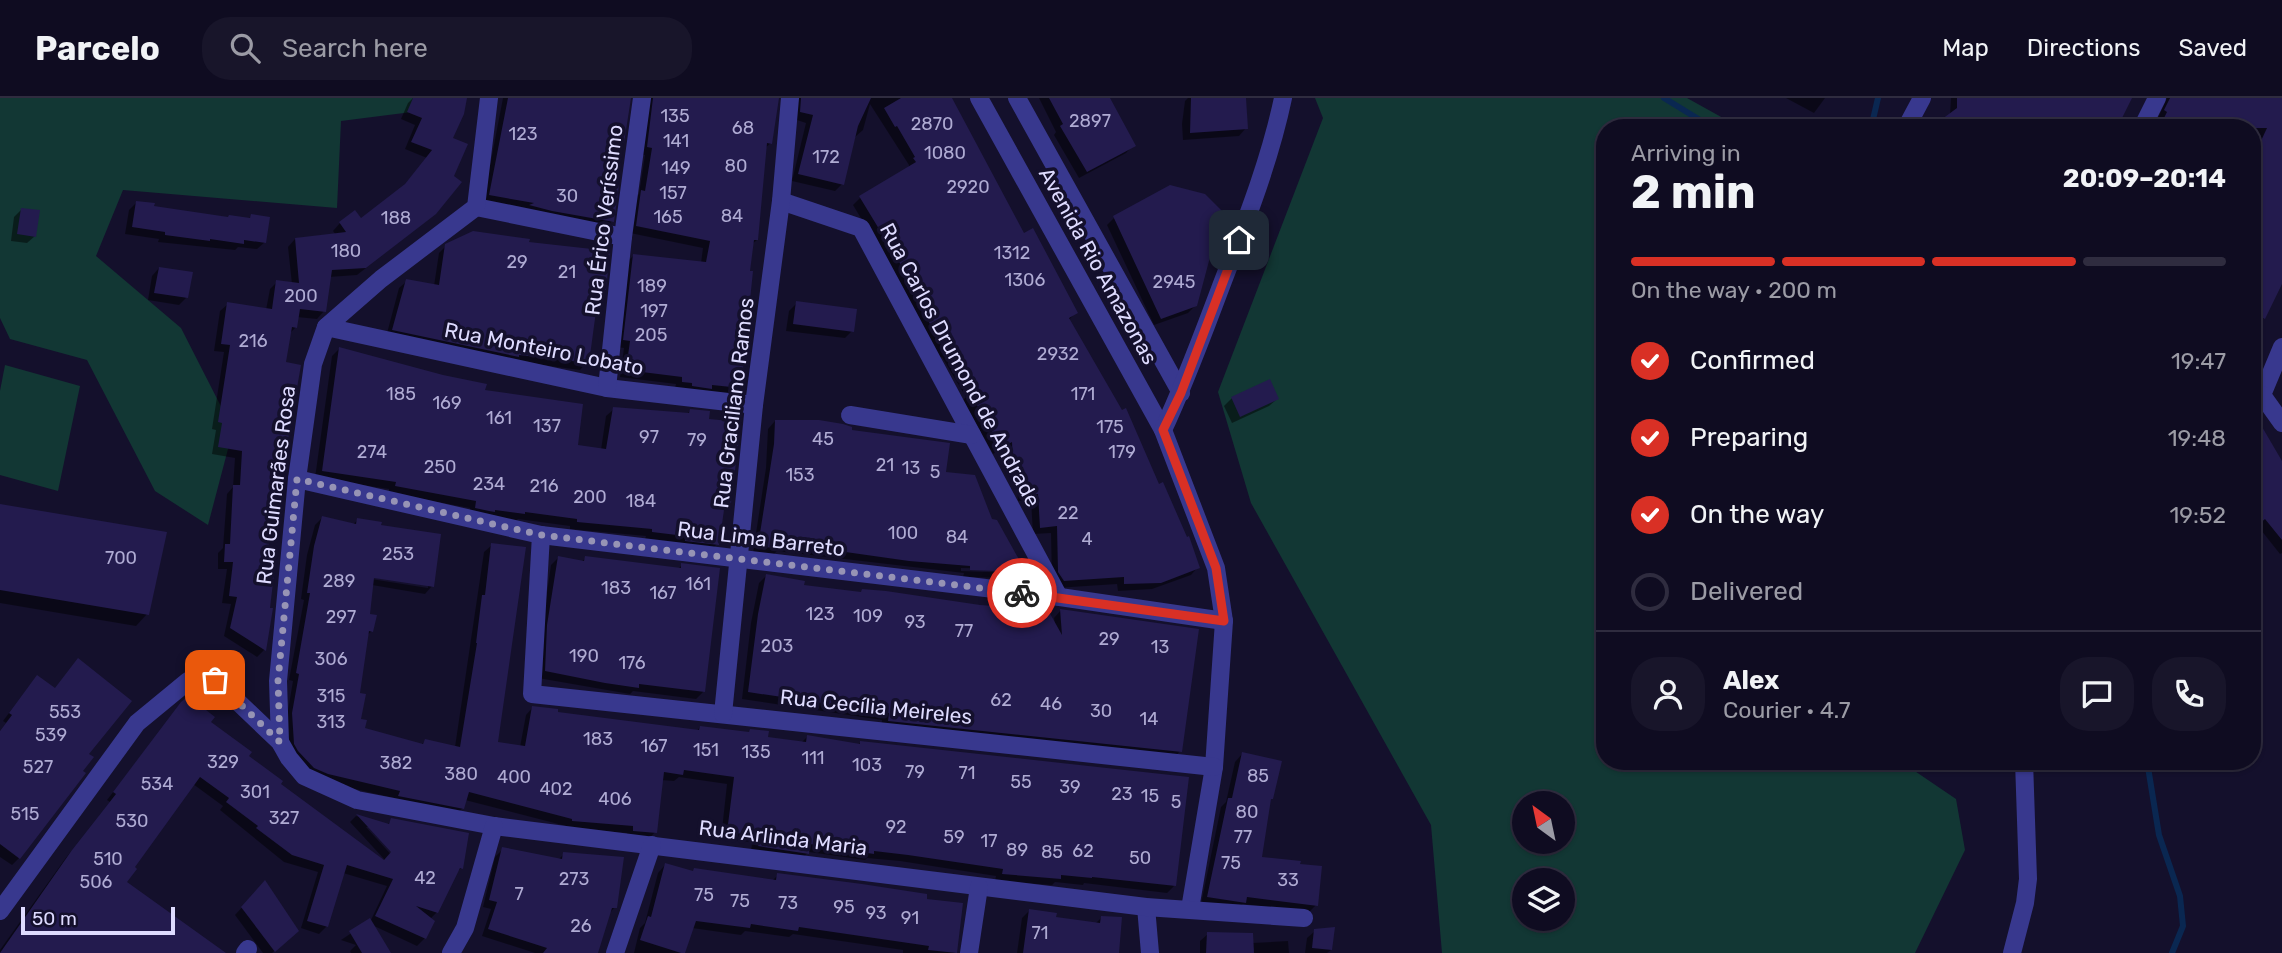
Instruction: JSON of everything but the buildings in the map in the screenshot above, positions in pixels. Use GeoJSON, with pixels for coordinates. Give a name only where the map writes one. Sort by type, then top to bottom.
{"type":"FeatureCollection","features":[{"type":"Feature","properties":{"kind":"street"},"geometry":{"type":"LineString","coordinates":[[489,98],[476,206],[623,237]]}},
{"type":"Feature","properties":{"kind":"street","name":"Rua Érico Veríssimo"},"geometry":{"type":"LineString","coordinates":[[607,388],[623,237],[642,98]]}},
{"type":"Feature","properties":{"kind":"street","name":"Rua Graciliano Ramos"},"geometry":{"type":"LineString","coordinates":[[723,713],[754,405],[781,201],[790,98]]}},
{"type":"Feature","properties":{"kind":"street","name":"Avenida Rio Amazonas"},"geometry":{"type":"LineString","coordinates":[[979,98],[1163,430],[1216,568],[1224,621],[1214,768],[1190,909]]}},
{"type":"Feature","properties":{"kind":"street","name":"Avenida Rio Amazonas"},"geometry":{"type":"LineString","coordinates":[[1017,98],[1181,393]]}},
{"type":"Feature","properties":{"kind":"street"},"geometry":{"type":"LineString","coordinates":[[1163,430],[1181,393],[1239,240],[1277,127],[1283,98]]}},
{"type":"Feature","properties":{"kind":"street"},"geometry":{"type":"LineString","coordinates":[[1911,119],[1922,98]]}},
{"type":"Feature","properties":{"kind":"street"},"geometry":{"type":"LineString","coordinates":[[2146,119],[2157,98]]}},
{"type":"Feature","properties":{"kind":"street","name":"Rua Carlos Drumond de Andrade"},"geometry":{"type":"LineString","coordinates":[[781,201],[861,228],[1059,597]]}},
{"type":"Feature","properties":{"kind":"street","name":"Rua Guimarães Rosa"},"geometry":{"type":"LineString","coordinates":[[280,742],[278,681],[297,479],[313,364],[326,327],[381,279],[476,206]]}},
{"type":"Feature","properties":{"kind":"street","name":"Rua Monteiro Lobato"},"geometry":{"type":"LineString","coordinates":[[326,327],[607,388],[754,405]]}},
{"type":"Feature","properties":{"kind":"street"},"geometry":{"type":"LineString","coordinates":[[2282,347],[2262,394],[2282,423]]}},
{"type":"Feature","properties":{"kind":"street"},"geometry":{"type":"LineString","coordinates":[[850,415],[972,435]]}},
{"type":"Feature","properties":{"kind":"street","name":"Rua Lima Barreto"},"geometry":{"type":"LineString","coordinates":[[297,479],[541,535],[1059,597],[1224,621]]}},
{"type":"Feature","properties":{"kind":"street","name":"Rua Cecília Meireles"},"geometry":{"type":"LineString","coordinates":[[541,535],[532,694],[1214,768]]}},
{"type":"Feature","properties":{"kind":"street","name":"Rua Arlinda Maria"},"geometry":{"type":"LineString","coordinates":[[0,911],[137,723],[188,681],[215,680],[280,742],[304,776],[357,800],[494,826],[979,887],[1146,907],[1304,918]]}},
{"type":"Feature","properties":{"kind":"street"},"geometry":{"type":"LineString","coordinates":[[2012,953],[2025,903],[2028,879],[2024,770]]}},
{"type":"Feature","properties":{"kind":"street"},"geometry":{"type":"LineString","coordinates":[[451,953],[465,928],[494,826]]}},
{"type":"Feature","properties":{"kind":"street"},"geometry":{"type":"LineString","coordinates":[[615,953],[652,845]]}},
{"type":"Feature","properties":{"kind":"street"},"geometry":{"type":"LineString","coordinates":[[969,953],[979,887]]}},
{"type":"Feature","properties":{"kind":"street"},"geometry":{"type":"LineString","coordinates":[[1146,907],[1150,953]]}},
{"type":"Feature","properties":{"kind":"green space"},"geometry":{"type":"Polygon","coordinates":[[[0,98],[461,98],[459,106],[341,121],[337,208],[123,190],[96,256],[181,328],[233,430],[208,525],[155,491],[87,360],[10,339],[0,318],[0,98]]]}},
{"type":"Feature","properties":{"kind":"green space"},"geometry":{"type":"Polygon","coordinates":[[[1315,98],[1687,98],[1725,119],[1596,119],[1596,770],[1913,770],[1956,799],[1965,850],[1915,953],[1442,953],[1431,825],[1251,503],[1218,392],[1323,118],[1315,98]]]}},
{"type":"Feature","properties":{"kind":"green space"},"geometry":{"type":"Polygon","coordinates":[[[5,365],[80,386],[58,491],[0,475],[0,391],[5,365]]]}},
{"type":"Feature","properties":{"kind":"waterway"},"geometry":{"type":"LineString","coordinates":[[1664,98],[1698,119]]}},
{"type":"Feature","properties":{"kind":"waterway"},"geometry":{"type":"LineString","coordinates":[[1873,119],[1878,98]]}},
{"type":"Feature","properties":{"kind":"waterway"},"geometry":{"type":"LineString","coordinates":[[2148,770],[2159,835],[2180,896],[2183,926],[2172,953]]}},
{"type":"Feature","properties":{"kind":"way so far"},"geometry":{"type":"LineString","coordinates":[[215,680],[280,742],[278,681],[297,479],[541,535],[1022,593]]}},
{"type":"Feature","properties":{"kind":"route"},"geometry":{"type":"LineString","coordinates":[[1022,593],[1224,621],[1216,568],[1163,430],[1181,393],[1239,240]]}}]}
